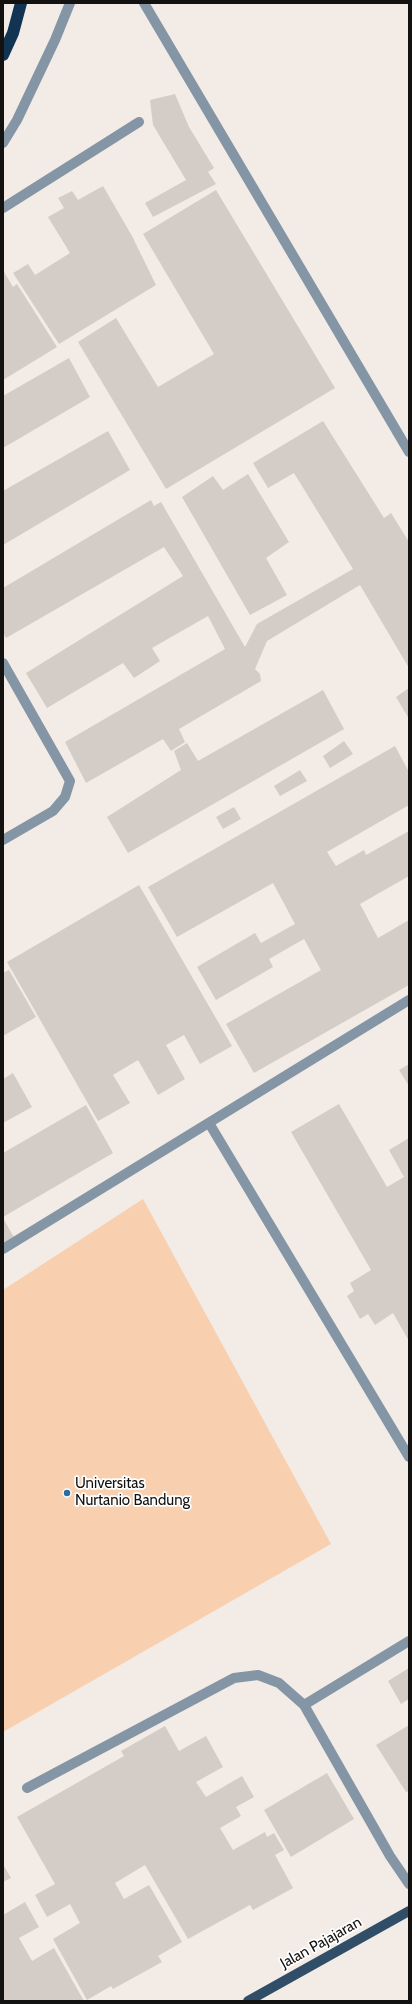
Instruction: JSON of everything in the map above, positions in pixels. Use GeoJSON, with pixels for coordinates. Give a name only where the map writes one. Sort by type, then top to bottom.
{"type":"FeatureCollection","features":[{"type":"Feature","properties":{"kind":"highway"},"geometry":{"type":"LineString","coordinates":[[3,55],[13,33],[21,3]]}},
{"type":"Feature","properties":{"kind":"main road","name":"Jalan Pajajaran"},"geometry":{"type":"LineString","coordinates":[[248,2001],[409,1911]]}},
{"type":"Feature","properties":{"kind":"street"},"geometry":{"type":"LineString","coordinates":[[3,143],[17,120],[55,40],[70,3]]}},
{"type":"Feature","properties":{"kind":"street"},"geometry":{"type":"LineString","coordinates":[[144,3],[409,452]]}},
{"type":"Feature","properties":{"kind":"street"},"geometry":{"type":"LineString","coordinates":[[3,208],[139,122]]}},
{"type":"Feature","properties":{"kind":"street"},"geometry":{"type":"LineString","coordinates":[[3,663],[70,780],[65,797],[53,811],[3,840]]}},
{"type":"Feature","properties":{"kind":"street"},"geometry":{"type":"LineString","coordinates":[[3,1249],[409,1000]]}},
{"type":"Feature","properties":{"kind":"street"},"geometry":{"type":"LineString","coordinates":[[209,1123],[409,1457]]}},
{"type":"Feature","properties":{"kind":"street"},"geometry":{"type":"LineString","coordinates":[[304,1705],[409,1641]]}},
{"type":"Feature","properties":{"kind":"street"},"geometry":{"type":"LineString","coordinates":[[27,1788],[234,1678],[258,1675],[279,1683],[304,1705],[390,1856],[409,1884]]}},
{"type":"Feature","properties":{"kind":"shaded area"},"geometry":{"type":"Polygon","coordinates":[[[143,1199],[331,1544],[3,1732],[3,1290],[143,1199]]]}},
{"type":"Feature","properties":{"kind":"building"},"geometry":{"type":"Polygon","coordinates":[[[175,94],[189,127],[214,168],[208,172],[216,184],[153,217],[145,203],[186,180],[153,125],[150,100],[175,94]]]}},
{"type":"Feature","properties":{"kind":"building"},"geometry":{"type":"Polygon","coordinates":[[[103,186],[132,236],[156,285],[59,344],[13,273],[28,264],[35,275],[70,253],[48,217],[64,208],[58,198],[72,191],[78,200],[103,186]]]}},
{"type":"Feature","properties":{"kind":"building"},"geometry":{"type":"Polygon","coordinates":[[[216,190],[335,388],[166,489],[78,342],[116,318],[158,387],[214,354],[143,234],[216,190]]]}},
{"type":"Feature","properties":{"kind":"building"},"geometry":{"type":"Polygon","coordinates":[[[3,270],[13,287],[17,284],[57,347],[3,380],[3,270]]]}},
{"type":"Feature","properties":{"kind":"building"},"geometry":{"type":"Polygon","coordinates":[[[69,358],[90,397],[3,448],[3,396],[69,358]]]}},
{"type":"Feature","properties":{"kind":"building"},"geometry":{"type":"Polygon","coordinates":[[[323,421],[384,518],[391,513],[409,542],[409,668],[360,585],[267,641],[255,669],[260,674],[261,681],[179,729],[185,742],[171,751],[163,739],[86,783],[65,742],[225,649],[208,616],[152,648],[160,661],[134,678],[123,663],[47,708],[26,673],[183,576],[164,547],[6,638],[3,633],[3,588],[151,500],[154,506],[161,502],[245,647],[257,624],[353,569],[294,473],[268,488],[253,463],[323,421]]]}},
{"type":"Feature","properties":{"kind":"building"},"geometry":{"type":"Polygon","coordinates":[[[108,431],[130,470],[3,545],[3,491],[108,431]]]}},
{"type":"Feature","properties":{"kind":"building"},"geometry":{"type":"Polygon","coordinates":[[[248,474],[289,542],[266,558],[287,595],[250,615],[182,497],[213,476],[223,490],[248,474]]]}},
{"type":"Feature","properties":{"kind":"building"},"geometry":{"type":"Polygon","coordinates":[[[409,688],[409,719],[396,697],[409,688]]]}},
{"type":"Feature","properties":{"kind":"building"},"geometry":{"type":"Polygon","coordinates":[[[323,690],[344,729],[128,853],[107,817],[181,770],[174,751],[187,743],[198,761],[323,690]]]}},
{"type":"Feature","properties":{"kind":"building"},"geometry":{"type":"Polygon","coordinates":[[[344,741],[353,754],[330,768],[323,756],[344,741]]]}},
{"type":"Feature","properties":{"kind":"building"},"geometry":{"type":"Polygon","coordinates":[[[395,746],[409,772],[409,805],[327,852],[336,866],[364,850],[366,855],[409,831],[409,876],[360,904],[378,938],[409,920],[409,985],[254,1073],[226,1024],[321,970],[304,939],[269,959],[273,967],[216,1000],[197,967],[255,933],[261,943],[295,924],[273,883],[177,937],[148,887],[395,746]]]}},
{"type":"Feature","properties":{"kind":"building"},"geometry":{"type":"Polygon","coordinates":[[[300,770],[307,781],[280,796],[274,786],[300,770]]]}},
{"type":"Feature","properties":{"kind":"building"},"geometry":{"type":"Polygon","coordinates":[[[234,807],[241,819],[223,829],[216,817],[234,807]]]}},
{"type":"Feature","properties":{"kind":"building"},"geometry":{"type":"Polygon","coordinates":[[[139,885],[232,1046],[200,1064],[184,1035],[166,1045],[185,1079],[158,1095],[138,1060],[113,1075],[130,1103],[98,1121],[7,962],[139,885]]]}},
{"type":"Feature","properties":{"kind":"building"},"geometry":{"type":"Polygon","coordinates":[[[9,970],[36,1017],[3,1036],[3,973],[9,970]]]}},
{"type":"Feature","properties":{"kind":"building"},"geometry":{"type":"Polygon","coordinates":[[[409,1064],[409,1086],[399,1070],[409,1064]]]}},
{"type":"Feature","properties":{"kind":"building"},"geometry":{"type":"Polygon","coordinates":[[[13,1073],[32,1107],[3,1123],[3,1079],[13,1073]]]}},
{"type":"Feature","properties":{"kind":"building"},"geometry":{"type":"Polygon","coordinates":[[[339,1104],[387,1187],[404,1177],[389,1150],[409,1138],[409,1341],[393,1313],[375,1325],[368,1314],[360,1319],[347,1296],[354,1291],[350,1283],[371,1270],[291,1132],[339,1104]]]}},
{"type":"Feature","properties":{"kind":"building"},"geometry":{"type":"Polygon","coordinates":[[[86,1105],[113,1153],[3,1217],[3,1153],[86,1105]]]}},
{"type":"Feature","properties":{"kind":"building"},"geometry":{"type":"Polygon","coordinates":[[[3,1218],[16,1241],[3,1248],[3,1218]]]}},
{"type":"Feature","properties":{"kind":"building"},"geometry":{"type":"Polygon","coordinates":[[[409,1668],[409,1699],[401,1704],[388,1681],[409,1668]]]}},
{"type":"Feature","properties":{"kind":"building"},"geometry":{"type":"Polygon","coordinates":[[[409,1725],[409,1791],[406,1792],[376,1745],[409,1725]]]}},
{"type":"Feature","properties":{"kind":"building"},"geometry":{"type":"Polygon","coordinates":[[[165,1726],[179,1751],[206,1736],[223,1767],[196,1782],[206,1797],[242,1776],[254,1797],[236,1807],[241,1816],[220,1828],[233,1850],[265,1832],[267,1837],[274,1833],[284,1850],[275,1855],[293,1888],[253,1910],[250,1905],[188,1939],[145,1865],[115,1883],[124,1899],[149,1885],[182,1942],[158,1956],[162,1962],[113,1989],[111,1986],[87,2000],[53,1939],[80,1923],[70,1904],[47,1917],[35,1895],[55,1884],[17,1817],[124,1756],[121,1751],[165,1726]]]}},
{"type":"Feature","properties":{"kind":"building"},"geometry":{"type":"Polygon","coordinates":[[[327,1773],[354,1819],[291,1857],[264,1810],[327,1773]]]}},
{"type":"Feature","properties":{"kind":"building"},"geometry":{"type":"Polygon","coordinates":[[[3,1864],[11,1878],[3,1882],[3,1864]]]}},
{"type":"Feature","properties":{"kind":"building"},"geometry":{"type":"Polygon","coordinates":[[[25,1902],[39,1927],[19,1938],[32,1961],[54,1948],[84,2001],[3,2001],[3,1915],[25,1902]]]}},
{"type":"Feature","properties":{"kind":"place","name":"Universitas Nurtanio Bandung"},"geometry":{"type":"Point","coordinates":[67,1493]}}]}
